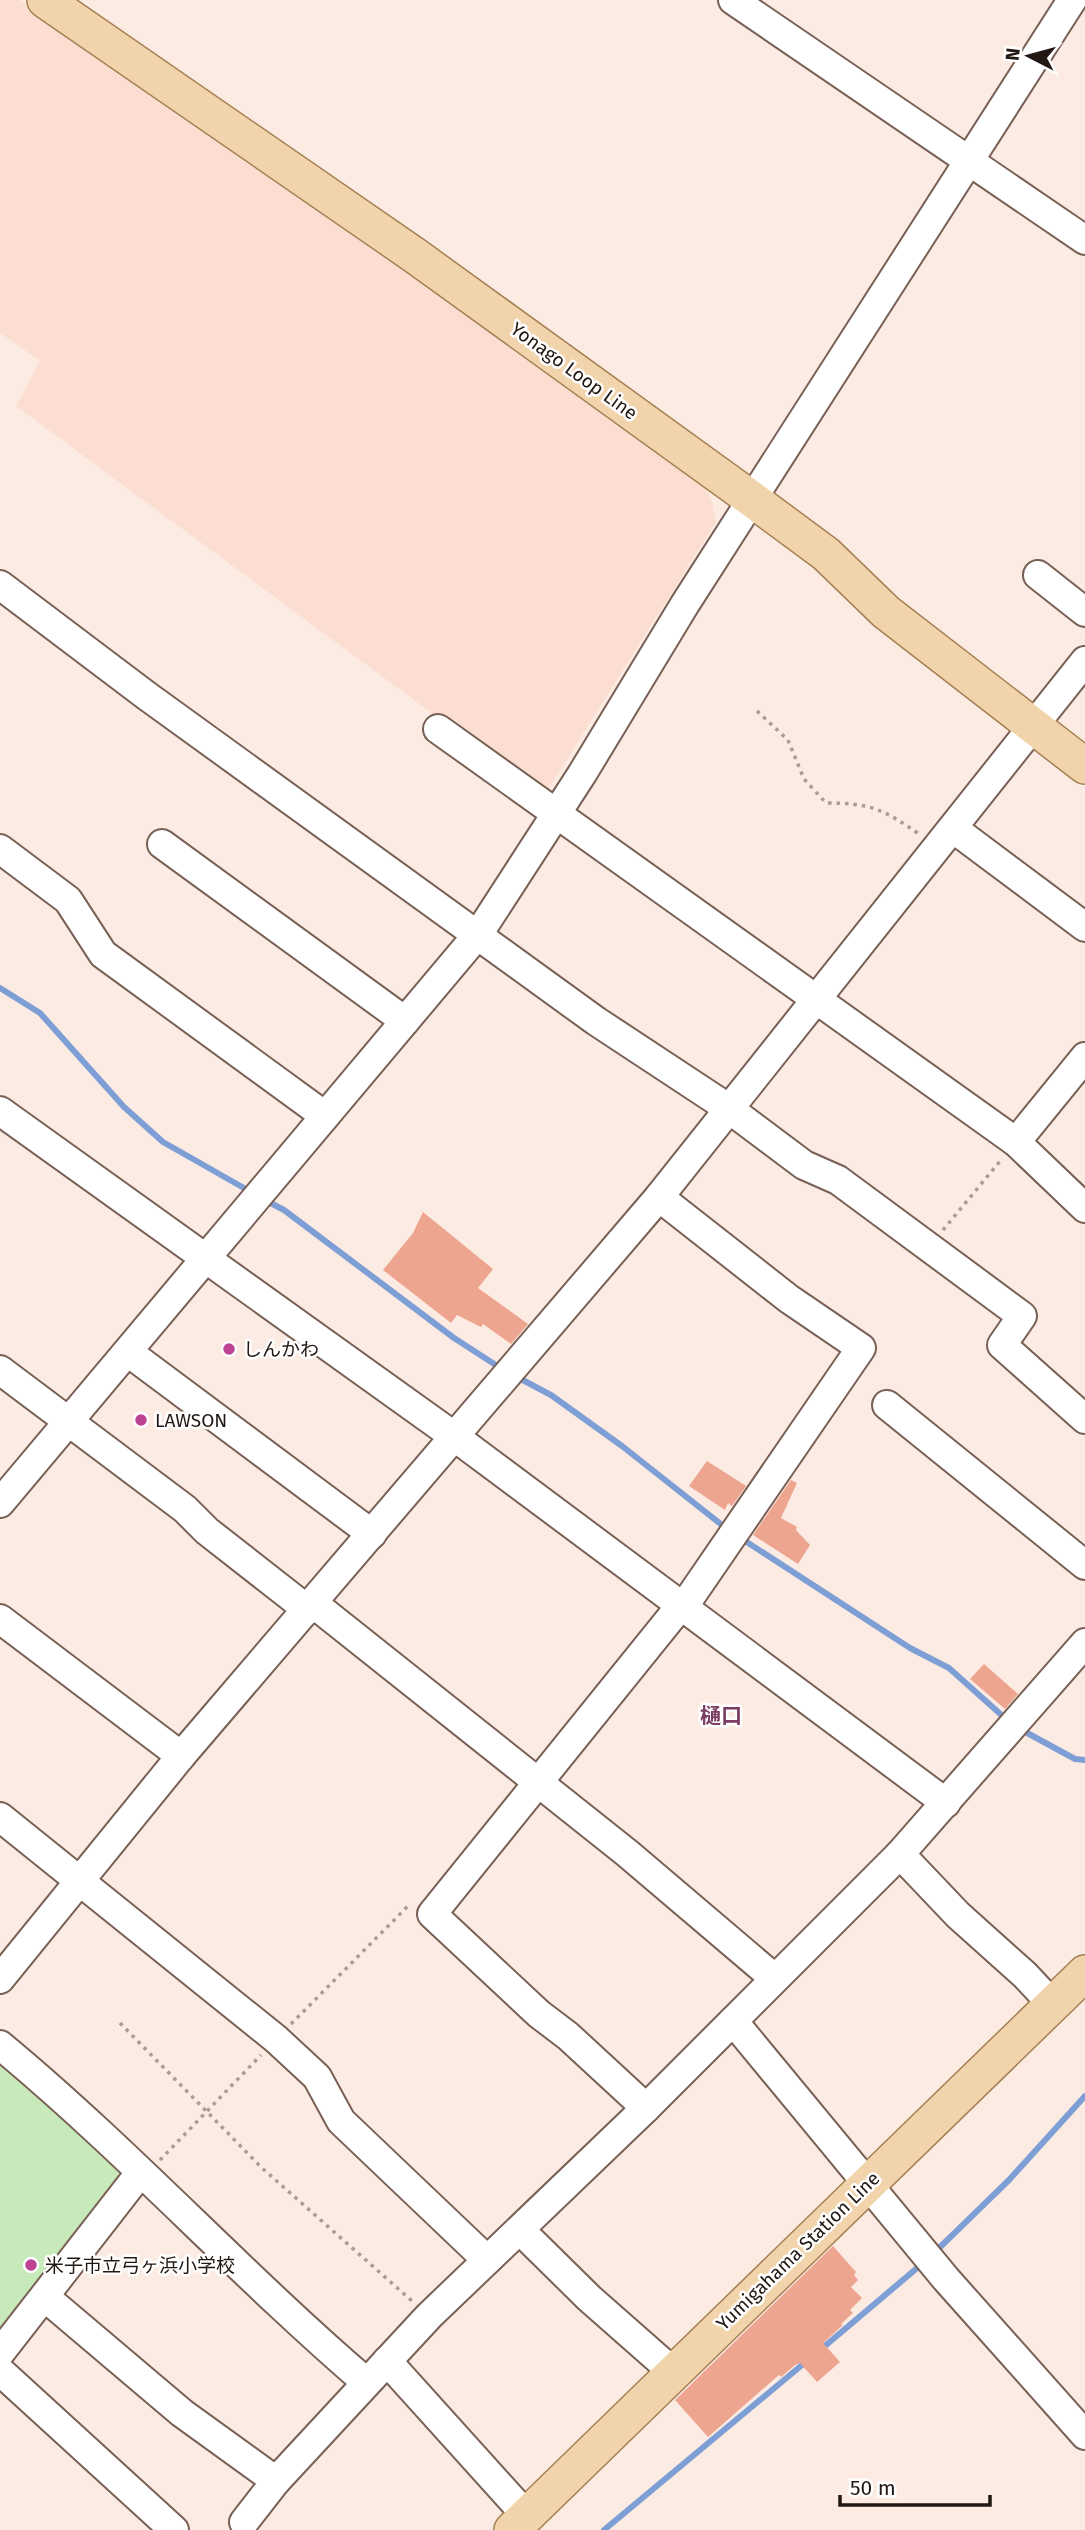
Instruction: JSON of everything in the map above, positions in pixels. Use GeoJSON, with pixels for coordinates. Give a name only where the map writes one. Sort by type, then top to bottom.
{"type":"FeatureCollection","features":[{"type":"Feature","properties":{"kind":"main road","name":"Yonago Loop Line"},"geometry":{"type":"LineString","coordinates":[[45,0],[417,257],[753,500],[826,554],[886,612],[1085,766]]}},
{"type":"Feature","properties":{"kind":"main road","name":"Yumigahama Station Line"},"geometry":{"type":"LineString","coordinates":[[519,2522],[1085,1973]]}},
{"type":"Feature","properties":{"kind":"street"},"geometry":{"type":"LineString","coordinates":[[733,0],[1085,240]]}},
{"type":"Feature","properties":{"kind":"street"},"geometry":{"type":"LineString","coordinates":[[6,1486],[69,1421],[479,933],[556,814],[685,604],[1072,0]]}},
{"type":"Feature","properties":{"kind":"street"},"geometry":{"type":"LineString","coordinates":[[1038,575],[1085,612]]}},
{"type":"Feature","properties":{"kind":"street"},"geometry":{"type":"LineString","coordinates":[[0,585],[158,704],[479,933],[596,1021],[728,1108],[804,1166],[838,1180],[1022,1316],[1002,1345],[1085,1419]]}},
{"type":"Feature","properties":{"kind":"street"},"geometry":{"type":"LineString","coordinates":[[0,1979],[181,1756],[311,1607],[659,1196],[1085,661]]}},
{"type":"Feature","properties":{"kind":"street"},"geometry":{"type":"LineString","coordinates":[[438,729],[817,997],[1016,1142],[1085,1208]]}},
{"type":"Feature","properties":{"kind":"street"},"geometry":{"type":"LineString","coordinates":[[946,838],[1085,928]]}},
{"type":"Feature","properties":{"kind":"street"},"geometry":{"type":"LineString","coordinates":[[162,844],[405,1021]]}},
{"type":"Feature","properties":{"kind":"street"},"geometry":{"type":"LineString","coordinates":[[0,849],[68,900],[103,954],[326,1116]]}},
{"type":"Feature","properties":{"kind":"street"},"geometry":{"type":"LineString","coordinates":[[1016,1142],[1085,1057]]}},
{"type":"Feature","properties":{"kind":"street"},"geometry":{"type":"LineString","coordinates":[[0,1111],[455,1437],[946,1803]]}},
{"type":"Feature","properties":{"kind":"street"},"geometry":{"type":"LineString","coordinates":[[646,2108],[568,2036],[538,2014],[432,1914],[683,1605],[862,1348],[789,1299],[659,1196]]}},
{"type":"Feature","properties":{"kind":"street"},"geometry":{"type":"LineString","coordinates":[[128,1352],[372,1534]]}},
{"type":"Feature","properties":{"kind":"street"},"geometry":{"type":"LineString","coordinates":[[0,1370],[185,1509],[207,1531],[311,1607],[538,1782],[774,1978]]}},
{"type":"Feature","properties":{"kind":"street"},"geometry":{"type":"LineString","coordinates":[[887,1405],[1085,1565]]}},
{"type":"Feature","properties":{"kind":"street"},"geometry":{"type":"LineString","coordinates":[[0,1619],[181,1756]]}},
{"type":"Feature","properties":{"kind":"street"},"geometry":{"type":"LineString","coordinates":[[244,2522],[276,2481],[429,2316],[646,2108],[900,1854],[1085,1643]]}},
{"type":"Feature","properties":{"kind":"street"},"geometry":{"type":"LineString","coordinates":[[0,1817],[82,1880],[276,2039],[317,2077],[341,2120],[487,2259]]}},
{"type":"Feature","properties":{"kind":"street"},"geometry":{"type":"LineString","coordinates":[[900,1854],[958,1915],[1025,1975],[1053,2005]]}},
{"type":"Feature","properties":{"kind":"street"},"geometry":{"type":"LineString","coordinates":[[733,2021],[946,2279],[1085,2435]]}},
{"type":"Feature","properties":{"kind":"street"},"geometry":{"type":"LineString","coordinates":[[0,2045],[59,2094],[284,2311],[366,2382]]}},
{"type":"Feature","properties":{"kind":"street"},"geometry":{"type":"LineString","coordinates":[[0,2353],[140,2173]]}},
{"type":"Feature","properties":{"kind":"street"},"geometry":{"type":"LineString","coordinates":[[520,2230],[589,2298],[673,2372]]}},
{"type":"Feature","properties":{"kind":"street"},"geometry":{"type":"LineString","coordinates":[[45,2297],[182,2413],[276,2481]]}},
{"type":"Feature","properties":{"kind":"street"},"geometry":{"type":"LineString","coordinates":[[387,2361],[519,2522]]}},
{"type":"Feature","properties":{"kind":"street"},"geometry":{"type":"LineString","coordinates":[[0,2371],[174,2530]]}},
{"type":"Feature","properties":{"kind":"path"},"geometry":{"type":"LineString","coordinates":[[757,711],[788,740],[804,779],[826,803],[862,803],[946,838]]}},
{"type":"Feature","properties":{"kind":"path"},"geometry":{"type":"LineString","coordinates":[[928,1247],[1016,1142]]}},
{"type":"Feature","properties":{"kind":"path"},"geometry":{"type":"LineString","coordinates":[[120,2023],[262,2168],[429,2316]]}},
{"type":"Feature","properties":{"kind":"shaded area"},"geometry":{"type":"Polygon","coordinates":[[[0,0],[20,0],[702,480],[712,502],[716,522],[544,796],[16,406],[40,361],[0,333],[0,0]]]}},
{"type":"Feature","properties":{"kind":"green space","name":"米子市立弓ヶ浜小学校"},"geometry":{"type":"Polygon","coordinates":[[[0,2058],[120,2167],[122,2188],[0,2335],[0,2058]]]}},
{"type":"Feature","properties":{"kind":"building"},"geometry":{"type":"Polygon","coordinates":[[[423,1212],[493,1269],[478,1288],[528,1324],[511,1344],[483,1324],[481,1327],[457,1315],[451,1323],[383,1270],[413,1233],[423,1212]]]}},
{"type":"Feature","properties":{"kind":"building"},"geometry":{"type":"Polygon","coordinates":[[[707,1461],[746,1486],[732,1506],[728,1503],[725,1510],[689,1486],[707,1461]]]}},
{"type":"Feature","properties":{"kind":"building"},"geometry":{"type":"Polygon","coordinates":[[[791,1480],[797,1483],[781,1518],[797,1527],[796,1530],[810,1545],[798,1564],[753,1535],[791,1480]]]}},
{"type":"Feature","properties":{"kind":"building"},"geometry":{"type":"Polygon","coordinates":[[[984,1664],[1018,1694],[1005,1709],[970,1679],[984,1664]]]}},
{"type":"Feature","properties":{"kind":"building"},"geometry":{"type":"Polygon","coordinates":[[[833,2246],[856,2272],[854,2275],[858,2280],[851,2287],[862,2298],[850,2310],[853,2313],[841,2324],[843,2325],[823,2343],[840,2362],[817,2382],[800,2363],[795,2365],[781,2377],[779,2375],[708,2437],[675,2400],[833,2246]]]}},
{"type":"Feature","properties":{"kind":"waterway"},"geometry":{"type":"LineString","coordinates":[[0,988],[40,1013],[124,1107],[163,1142],[251,1192]]}},
{"type":"Feature","properties":{"kind":"waterway"},"geometry":{"type":"LineString","coordinates":[[263,1199],[284,1210],[454,1338],[502,1369]]}},
{"type":"Feature","properties":{"kind":"waterway"},"geometry":{"type":"LineString","coordinates":[[515,1376],[551,1395],[622,1446],[727,1529]]}},
{"type":"Feature","properties":{"kind":"waterway"},"geometry":{"type":"LineString","coordinates":[[739,1537],[910,1648],[949,1668],[1007,1720]]}},
{"type":"Feature","properties":{"kind":"waterway"},"geometry":{"type":"LineString","coordinates":[[1018,1728],[1075,1759],[1085,1760]]}},
{"type":"Feature","properties":{"kind":"waterway"},"geometry":{"type":"LineString","coordinates":[[934,2253],[1009,2180],[1085,2096]]}},
{"type":"Feature","properties":{"kind":"waterway"},"geometry":{"type":"LineString","coordinates":[[819,2351],[923,2263]]}},
{"type":"Feature","properties":{"kind":"waterway"},"geometry":{"type":"LineString","coordinates":[[604,2530],[808,2360]]}},
{"type":"Feature","properties":{"kind":"place","name":"しんかわ"},"geometry":{"type":"Point","coordinates":[229,1349]}},
{"type":"Feature","properties":{"kind":"place","name":"LAWSON"},"geometry":{"type":"Point","coordinates":[141,1420]}},
{"type":"Feature","properties":{"kind":"place","name":"米子市立弓ヶ浜小学校"},"geometry":{"type":"Point","coordinates":[31,2265]}},
{"type":"Feature","properties":{"kind":"district","name":"樋口"},"geometry":{"type":"Point","coordinates":[721,1716]}}]}
